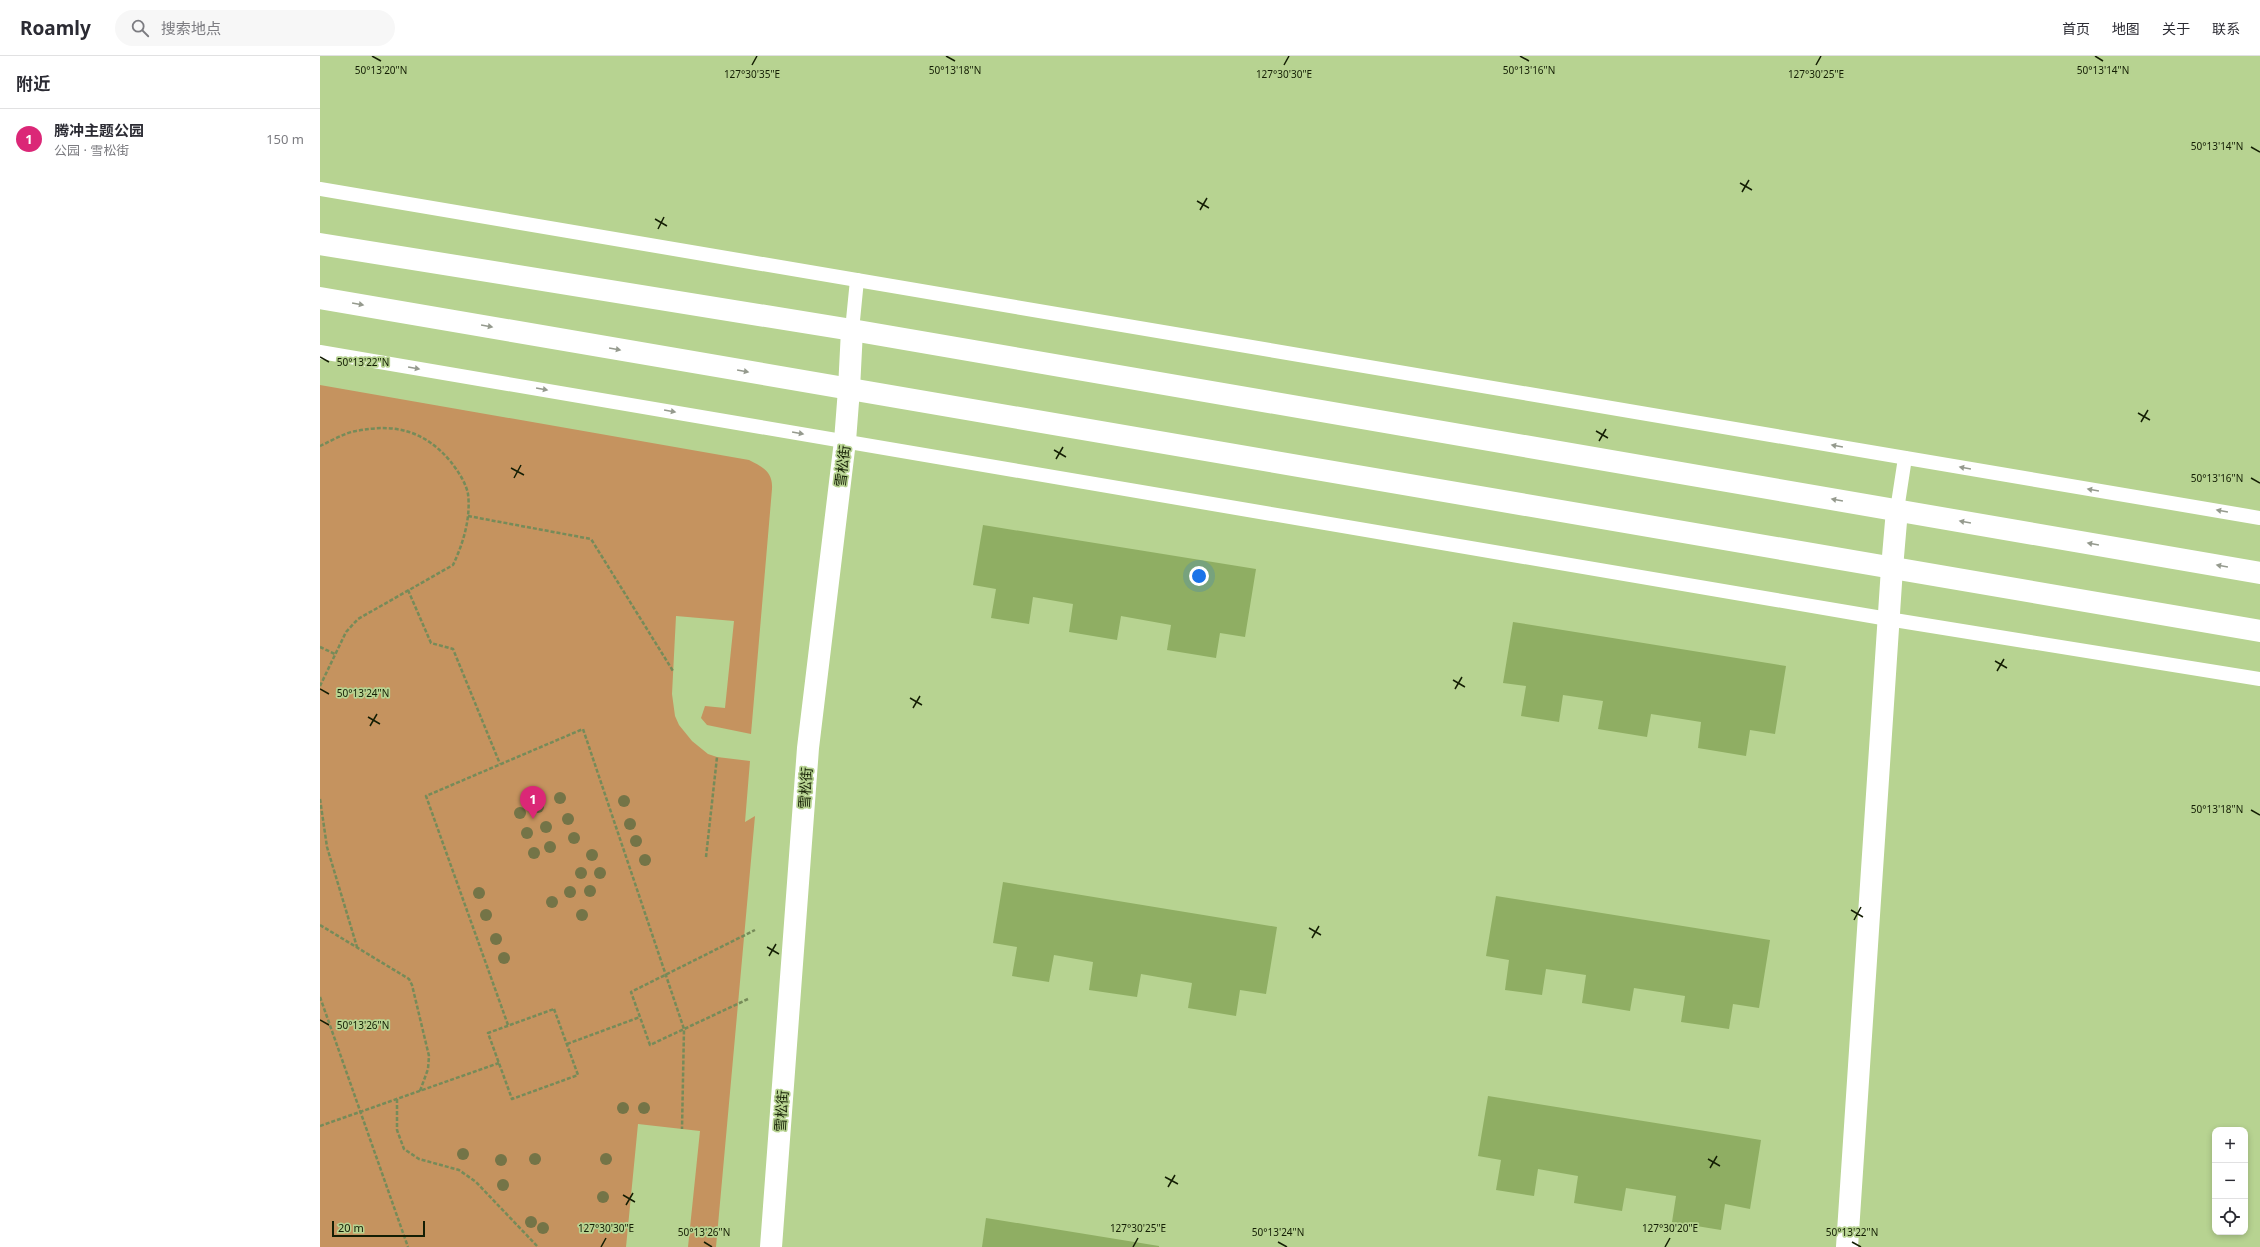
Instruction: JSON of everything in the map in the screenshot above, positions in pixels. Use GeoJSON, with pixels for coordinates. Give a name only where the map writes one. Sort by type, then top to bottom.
{"type":"FeatureCollection","features":[{"type":"Feature","properties":{"kind":"street"},"geometry":{"type":"LineString","coordinates":[[320,244],[852,330],[2260,573]]}},
{"type":"Feature","properties":{"kind":"street"},"geometry":{"type":"LineString","coordinates":[[320,298],[2260,630]]}},
{"type":"Feature","properties":{"kind":"street","name":"雪松街"},"geometry":{"type":"LineString","coordinates":[[772,1247],[807,758],[845,441],[852,330]]}},
{"type":"Feature","properties":{"kind":"street"},"geometry":{"type":"LineString","coordinates":[[1848,1247],[1888,619],[1897,510]]}},
{"type":"Feature","properties":{"kind":"lane"},"geometry":{"type":"LineString","coordinates":[[320,189],[2260,518]]}},
{"type":"Feature","properties":{"kind":"lane"},"geometry":{"type":"LineString","coordinates":[[852,330],[857,280]]}},
{"type":"Feature","properties":{"kind":"lane"},"geometry":{"type":"LineString","coordinates":[[320,352],[1888,619],[2260,679]]}},
{"type":"Feature","properties":{"kind":"lane"},"geometry":{"type":"LineString","coordinates":[[1897,510],[1906,458]]}},
{"type":"Feature","properties":{"kind":"path"},"geometry":{"type":"LineString","coordinates":[[320,446],[355,431],[376,428],[394,428],[424,437],[445,455],[458,470],[468,493],[468,516],[460,550],[453,565],[358,619],[346,632],[320,686]]}},
{"type":"Feature","properties":{"kind":"path"},"geometry":{"type":"LineString","coordinates":[[468,516],[591,539],[673,671]]}},
{"type":"Feature","properties":{"kind":"path"},"geometry":{"type":"LineString","coordinates":[[408,590],[430,643],[453,649],[500,764]]}},
{"type":"Feature","properties":{"kind":"path"},"geometry":{"type":"LineString","coordinates":[[320,647],[336,654]]}},
{"type":"Feature","properties":{"kind":"path"},"geometry":{"type":"LineString","coordinates":[[508,1025],[426,796],[583,729],[684,1029],[682,1129]]}},
{"type":"Feature","properties":{"kind":"path"},"geometry":{"type":"LineString","coordinates":[[706,857],[717,757]]}},
{"type":"Feature","properties":{"kind":"path"},"geometry":{"type":"LineString","coordinates":[[320,799],[327,847],[357,947]]}},
{"type":"Feature","properties":{"kind":"path"},"geometry":{"type":"LineString","coordinates":[[320,925],[403,974],[412,986],[430,1056],[428,1069],[420,1091]]}},
{"type":"Feature","properties":{"kind":"path"},"geometry":{"type":"LineString","coordinates":[[748,999],[650,1045],[631,992],[755,930]]}},
{"type":"Feature","properties":{"kind":"path"},"geometry":{"type":"LineString","coordinates":[[320,997],[408,1247]]}},
{"type":"Feature","properties":{"kind":"path"},"geometry":{"type":"LineString","coordinates":[[554,1009],[567,1044],[578,1075],[512,1099],[488,1033],[554,1009]]}},
{"type":"Feature","properties":{"kind":"path"},"geometry":{"type":"LineString","coordinates":[[567,1044],[640,1018]]}},
{"type":"Feature","properties":{"kind":"path"},"geometry":{"type":"LineString","coordinates":[[320,1126],[499,1063]]}},
{"type":"Feature","properties":{"kind":"path"},"geometry":{"type":"LineString","coordinates":[[397,1099],[397,1130],[404,1149],[419,1159],[466,1174],[476,1182],[538,1247]]}},
{"type":"Feature","properties":{"kind":"shaded area"},"geometry":{"type":"Polygon","coordinates":[[[320,385],[749,460],[763,468],[771,478],[772,489],[751,734],[707,725],[701,718],[705,706],[725,708],[734,621],[676,616],[672,694],[675,716],[679,725],[692,741],[708,754],[717,757],[750,761],[745,822],[755,816],[716,1247],[688,1247],[700,1131],[638,1124],[626,1247],[320,1247],[320,385]]]}},
{"type":"Feature","properties":{"kind":"building"},"geometry":{"type":"Polygon","coordinates":[[[983,525],[1256,569],[1245,637],[1220,633],[1216,658],[1167,650],[1171,625],[1121,616],[1117,640],[1069,632],[1073,604],[1033,597],[1029,624],[991,618],[996,589],[973,585],[983,525]]]}},
{"type":"Feature","properties":{"kind":"building"},"geometry":{"type":"Polygon","coordinates":[[[1513,622],[1786,666],[1775,734],[1750,730],[1746,756],[1698,748],[1701,722],[1651,714],[1647,737],[1598,729],[1603,701],[1563,695],[1559,722],[1521,716],[1526,686],[1503,683],[1513,622]]]}},
{"type":"Feature","properties":{"kind":"building"},"geometry":{"type":"Polygon","coordinates":[[[1003,882],[1277,927],[1266,994],[1240,990],[1236,1016],[1188,1008],[1192,983],[1141,974],[1137,997],[1089,990],[1093,962],[1054,955],[1049,982],[1012,976],[1017,947],[993,943],[1003,882]]]}},
{"type":"Feature","properties":{"kind":"building"},"geometry":{"type":"Polygon","coordinates":[[[1496,896],[1770,940],[1759,1008],[1733,1004],[1729,1029],[1681,1022],[1685,996],[1634,988],[1630,1011],[1582,1003],[1586,975],[1546,969],[1542,995],[1505,990],[1509,960],[1486,956],[1496,896]]]}},
{"type":"Feature","properties":{"kind":"building"},"geometry":{"type":"Polygon","coordinates":[[[1488,1096],[1761,1140],[1750,1209],[1725,1204],[1721,1230],[1672,1222],[1676,1196],[1626,1188],[1622,1211],[1574,1203],[1578,1176],[1538,1169],[1534,1196],[1496,1190],[1501,1160],[1478,1156],[1488,1096]]]}},
{"type":"Feature","properties":{"kind":"building"},"geometry":{"type":"Polygon","coordinates":[[[986,1218],[1159,1246],[1159,1247],[982,1247],[986,1218]]]}},
{"type":"Feature","properties":{"kind":"place","name":"腾冲主题公园"},"geometry":{"type":"Point","coordinates":[533,819]}}]}
